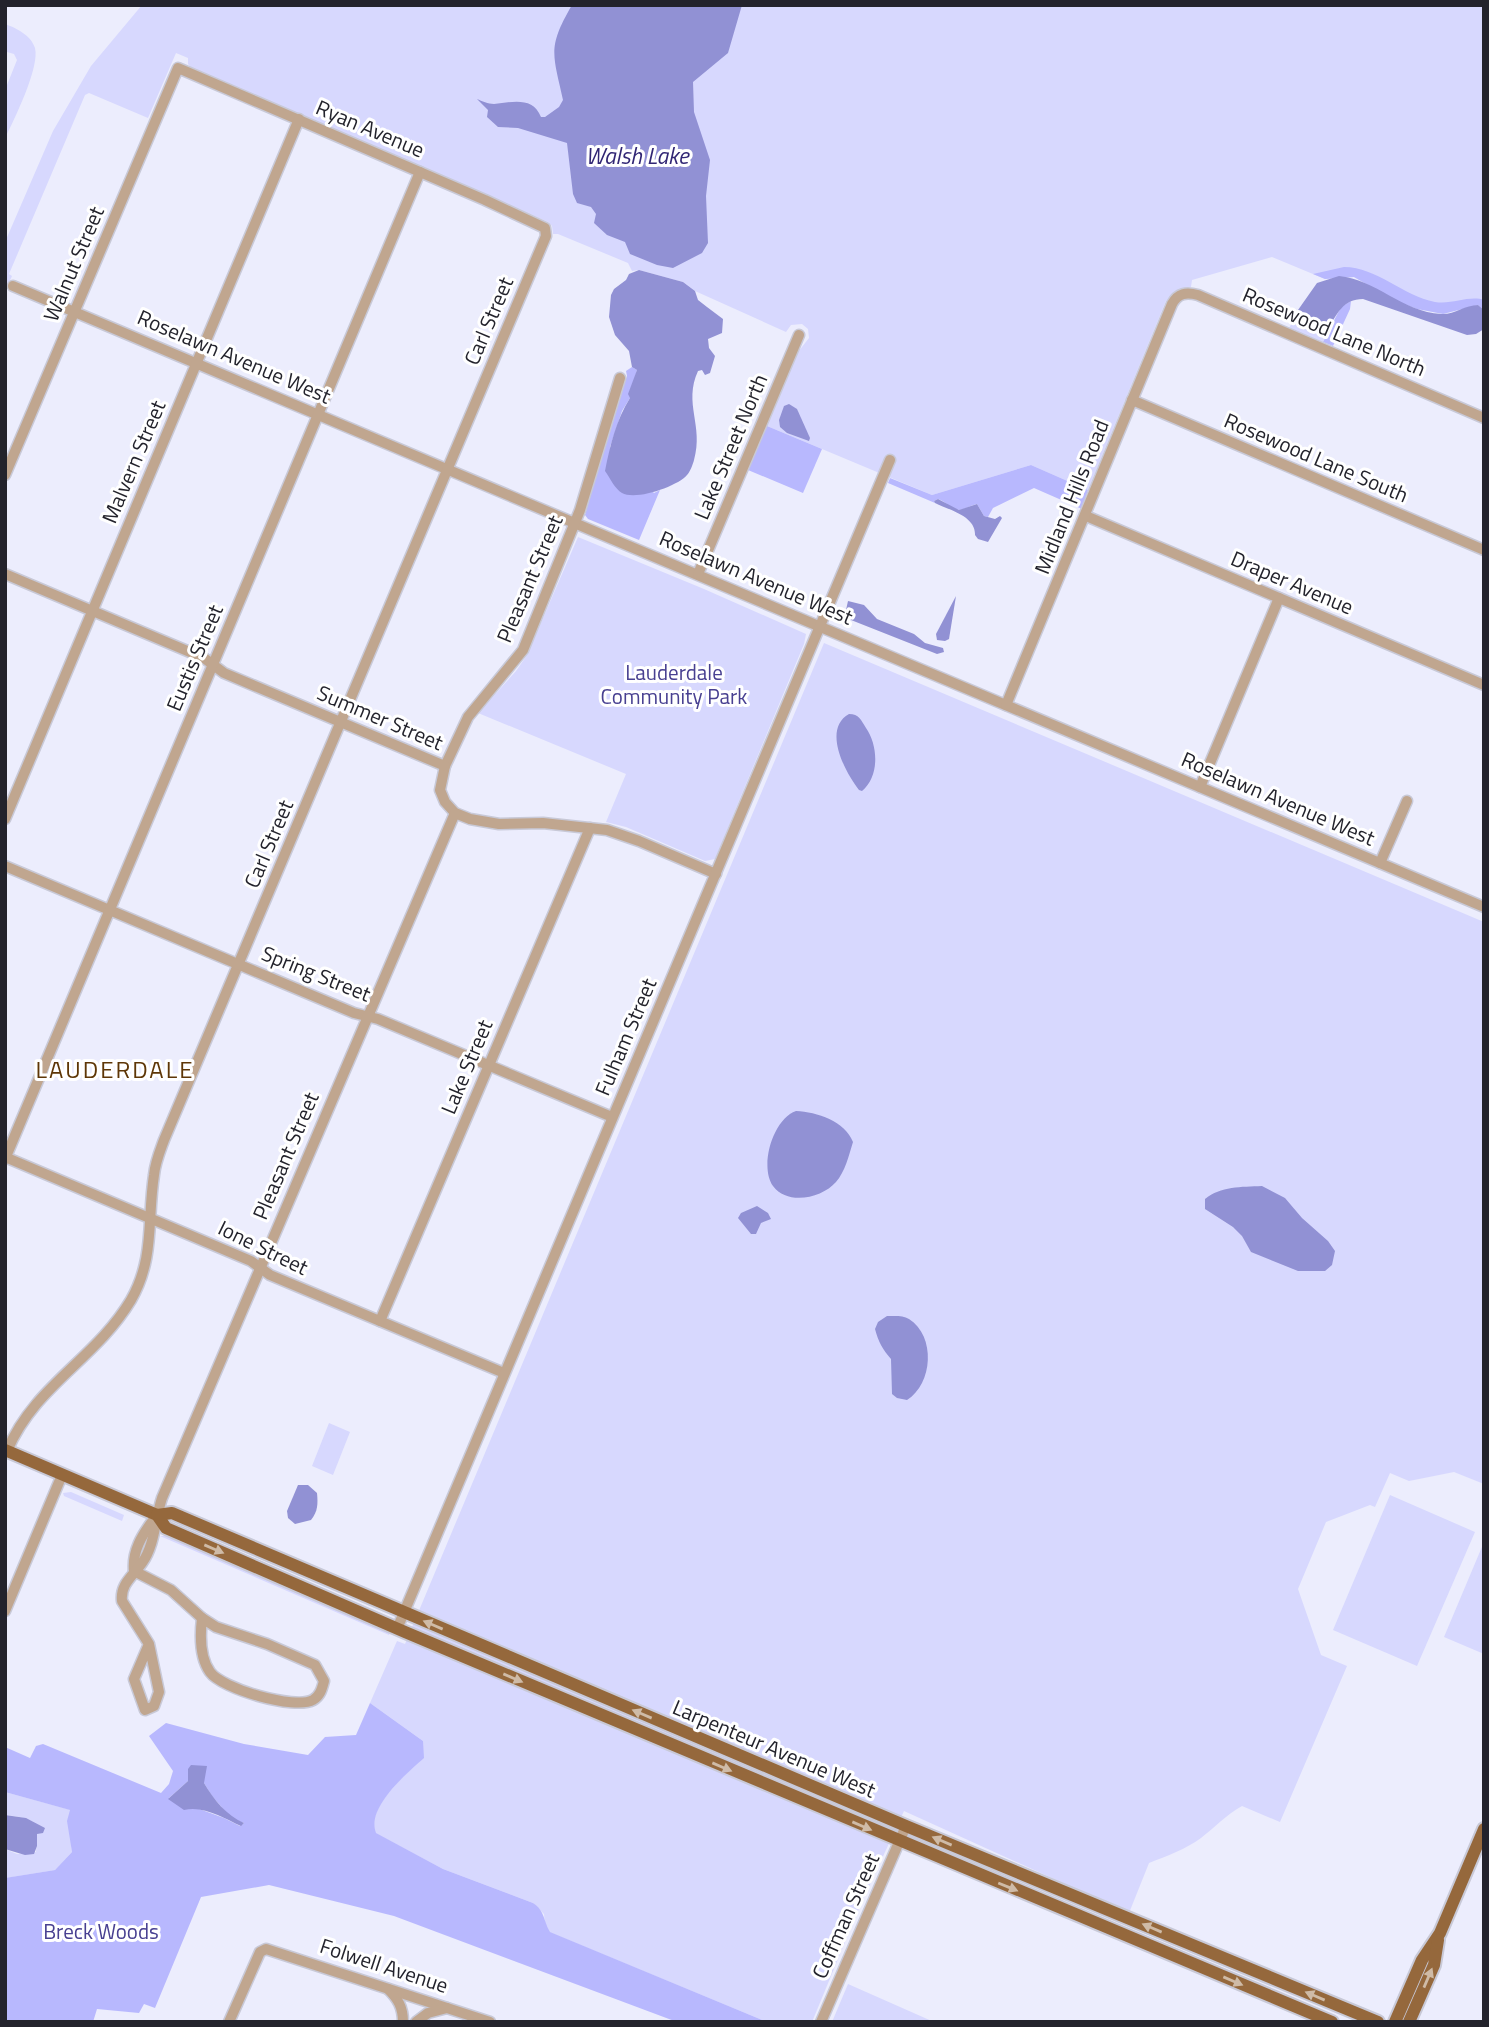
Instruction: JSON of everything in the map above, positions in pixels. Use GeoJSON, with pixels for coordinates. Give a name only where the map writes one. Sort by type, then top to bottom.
{"type":"FeatureCollection","features":[{"type":"Feature","properties":{"kind":"main road","name":"Larpenteur Avenue West"},"geometry":{"type":"LineString","coordinates":[[6,1450],[156,1515],[166,1528],[397,1629],[1332,2022]]}},
{"type":"Feature","properties":{"kind":"main road","name":"Larpenteur Avenue West"},"geometry":{"type":"LineString","coordinates":[[156,1515],[172,1513],[906,1826],[1378,2022]]}},
{"type":"Feature","properties":{"kind":"main road"},"geometry":{"type":"LineString","coordinates":[[1395,2022],[1422,1960],[1440,1933],[1484,1829]]}},
{"type":"Feature","properties":{"kind":"main road"},"geometry":{"type":"LineString","coordinates":[[1409,2022],[1434,1965],[1440,1933]]}},
{"type":"Feature","properties":{"kind":"main road"},"geometry":{"type":"LineString","coordinates":[[1209,1971],[1215,1954]]}},
{"type":"Feature","properties":{"kind":"street","name":"Ryan Avenue"},"geometry":{"type":"LineString","coordinates":[[178,68],[545,228]]}},
{"type":"Feature","properties":{"kind":"street","name":"Walnut Street"},"geometry":{"type":"LineString","coordinates":[[5,475],[178,68]]}},
{"type":"Feature","properties":{"kind":"street","name":"Malvern Street"},"geometry":{"type":"LineString","coordinates":[[5,819],[299,119]]}},
{"type":"Feature","properties":{"kind":"street","name":"Eustis Street"},"geometry":{"type":"LineString","coordinates":[[6,1158],[420,172]]}},
{"type":"Feature","properties":{"kind":"street","name":"Carl Street"},"geometry":{"type":"LineString","coordinates":[[6,1450],[18,1427],[35,1404],[98,1344],[121,1315],[142,1276],[149,1245],[157,1160],[546,236],[545,228]]}},
{"type":"Feature","properties":{"kind":"street","name":"Roselawn Avenue West"},"geometry":{"type":"LineString","coordinates":[[13,286],[1484,907]]}},
{"type":"Feature","properties":{"kind":"street","name":"Rosewood Lane North"},"geometry":{"type":"LineString","coordinates":[[1172,304],[1182,294],[1198,295],[1484,418]]}},
{"type":"Feature","properties":{"kind":"street","name":"Midland Hills Road"},"geometry":{"type":"LineString","coordinates":[[1006,705],[1172,304]]}},
{"type":"Feature","properties":{"kind":"street","name":"Lake Street North"},"geometry":{"type":"LineString","coordinates":[[698,574],[799,335]]}},
{"type":"Feature","properties":{"kind":"street","name":"Pleasant Street"},"geometry":{"type":"LineString","coordinates":[[445,766],[468,717],[523,650],[580,510],[620,378]]}},
{"type":"Feature","properties":{"kind":"street","name":"Rosewood Lane South"},"geometry":{"type":"LineString","coordinates":[[1132,400],[1484,550]]}},
{"type":"Feature","properties":{"kind":"street","name":"Fulham Street"},"geometry":{"type":"LineString","coordinates":[[397,1629],[890,460]]}},
{"type":"Feature","properties":{"kind":"street","name":"Draper Avenue"},"geometry":{"type":"LineString","coordinates":[[1086,516],[1484,685]]}},
{"type":"Feature","properties":{"kind":"street","name":"Summer Street"},"geometry":{"type":"LineString","coordinates":[[5,574],[204,658],[224,673],[445,766],[440,790],[445,802],[455,813]]}},
{"type":"Feature","properties":{"kind":"street"},"geometry":{"type":"LineString","coordinates":[[1200,787],[1279,598]]}},
{"type":"Feature","properties":{"kind":"street"},"geometry":{"type":"LineString","coordinates":[[1380,863],[1407,801]]}},
{"type":"Feature","properties":{"kind":"street","name":"Pleasant Street"},"geometry":{"type":"LineString","coordinates":[[149,1644],[122,1601],[121,1593],[142,1562],[153,1538],[156,1515],[455,813]]}},
{"type":"Feature","properties":{"kind":"street"},"geometry":{"type":"LineString","coordinates":[[455,813],[491,823],[543,823],[590,828],[622,835],[716,874]]}},
{"type":"Feature","properties":{"kind":"street","name":"Lake Street"},"geometry":{"type":"LineString","coordinates":[[380,1321],[590,828]]}},
{"type":"Feature","properties":{"kind":"street","name":"Spring Street"},"geometry":{"type":"LineString","coordinates":[[5,866],[354,1013],[489,1064],[612,1117]]}},
{"type":"Feature","properties":{"kind":"street","name":"Ione Street"},"geometry":{"type":"LineString","coordinates":[[6,1158],[251,1261],[270,1275],[504,1373]]}},
{"type":"Feature","properties":{"kind":"street"},"geometry":{"type":"LineString","coordinates":[[5,1611],[62,1475]]}},
{"type":"Feature","properties":{"kind":"street"},"geometry":{"type":"LineString","coordinates":[[134,1571],[171,1590],[216,1627],[267,1644],[315,1665],[324,1681],[320,1693],[316,1698],[304,1702],[279,1700],[244,1691],[215,1677],[207,1667],[200,1636],[202,1618]]}},
{"type":"Feature","properties":{"kind":"street"},"geometry":{"type":"LineString","coordinates":[[149,1644],[159,1692],[154,1706],[145,1710],[134,1678],[149,1644]]}},
{"type":"Feature","properties":{"kind":"street","name":"Coffman Street"},"geometry":{"type":"LineString","coordinates":[[821,2022],[906,1826]]}},
{"type":"Feature","properties":{"kind":"street","name":"Folwell Avenue"},"geometry":{"type":"LineString","coordinates":[[229,2022],[260,1952],[266,1949],[488,2021]]}},
{"type":"Feature","properties":{"kind":"street"},"geometry":{"type":"LineString","coordinates":[[384,1986],[398,2000],[402,2008],[403,2022]]}},
{"type":"Feature","properties":{"kind":"street"},"geometry":{"type":"LineString","coordinates":[[416,2022],[428,2013],[454,2008]]}},
{"type":"Feature","properties":{"kind":"green space"},"geometry":{"type":"Polygon","coordinates":[[[142,5],[1484,5],[1484,310],[1478,305],[1457,310],[1396,301],[1354,277],[1325,279],[1272,257],[1192,280],[1191,287],[1176,291],[1166,301],[1088,490],[1031,465],[932,495],[767,426],[798,352],[809,338],[808,329],[802,324],[791,325],[786,332],[695,291],[683,282],[639,270],[632,271],[628,263],[553,234],[552,226],[548,222],[192,69],[188,58],[176,53],[148,118],[89,93],[85,95],[9,274],[12,276],[5,291],[5,242],[53,131],[91,66],[142,5]]]}},
{"type":"Feature","properties":{"kind":"green space"},"geometry":{"type":"Polygon","coordinates":[[[5,24],[30,39],[36,57],[25,93],[5,138],[5,90],[17,60],[14,54],[7,52],[5,24]]]}},
{"type":"Feature","properties":{"kind":"green space"},"geometry":{"type":"Polygon","coordinates":[[[1344,267],[1379,276],[1412,294],[1435,302],[1484,300],[1484,310],[1478,305],[1443,314],[1417,309],[1396,301],[1354,277],[1325,279],[1313,274],[1344,267]]]}},
{"type":"Feature","properties":{"kind":"green space"},"geometry":{"type":"Polygon","coordinates":[[[1351,301],[1333,346],[1323,342],[1341,307],[1351,301]]]}},
{"type":"Feature","properties":{"kind":"green space"},"geometry":{"type":"Polygon","coordinates":[[[1297,314],[1302,321],[1328,329],[1323,342],[1289,328],[1297,314]]]}},
{"type":"Feature","properties":{"kind":"green space"},"geometry":{"type":"Polygon","coordinates":[[[632,367],[637,370],[630,398],[622,411],[610,447],[654,493],[660,490],[639,540],[588,519],[585,515],[609,427],[627,376],[626,371],[632,367]]]}},
{"type":"Feature","properties":{"kind":"green space"},"geometry":{"type":"Polygon","coordinates":[[[767,426],[822,449],[803,493],[748,470],[767,426]]]}},
{"type":"Feature","properties":{"kind":"green space"},"geometry":{"type":"Polygon","coordinates":[[[1031,465],[1088,490],[1082,509],[1034,488],[993,508],[988,517],[984,516],[977,504],[957,510],[938,499],[935,503],[888,483],[890,478],[932,495],[1031,465]]]}},
{"type":"Feature","properties":{"kind":"green space","name":"Lauderdale Community Park"},"geometry":{"type":"Polygon","coordinates":[[[578,537],[806,634],[715,859],[705,861],[626,827],[606,822],[626,774],[478,713],[527,655],[578,537]]]}},
{"type":"Feature","properties":{"kind":"green space"},"geometry":{"type":"Polygon","coordinates":[[[824,643],[1484,922],[1484,1484],[1454,1472],[1409,1481],[1390,1473],[1375,1507],[1370,1505],[1326,1522],[1298,1589],[1321,1655],[1347,1666],[1280,1822],[1242,1806],[1195,1842],[1149,1863],[1129,1913],[904,1811],[860,1906],[812,2022],[767,2022],[549,1932],[544,1914],[533,1903],[443,1869],[375,1833],[376,1813],[389,1792],[423,1758],[423,1741],[370,1703],[397,1641],[405,1644],[824,643]]]}},
{"type":"Feature","properties":{"kind":"green space"},"geometry":{"type":"Polygon","coordinates":[[[329,1423],[350,1432],[333,1475],[312,1466],[329,1423]]]}},
{"type":"Feature","properties":{"kind":"green space"},"geometry":{"type":"Polygon","coordinates":[[[71,1492],[124,1515],[122,1521],[64,1496],[63,1493],[71,1492]]]}},
{"type":"Feature","properties":{"kind":"green space"},"geometry":{"type":"Polygon","coordinates":[[[1390,1495],[1475,1532],[1417,1666],[1333,1630],[1390,1495]]]}},
{"type":"Feature","properties":{"kind":"green space"},"geometry":{"type":"Polygon","coordinates":[[[160,1536],[166,1536],[390,1633],[389,1635],[160,1536]]]}},
{"type":"Feature","properties":{"kind":"green space"},"geometry":{"type":"Polygon","coordinates":[[[1484,1542],[1484,1654],[1444,1637],[1484,1542]]]}},
{"type":"Feature","properties":{"kind":"green space","name":"Breck Woods"},"geometry":{"type":"Polygon","coordinates":[[[370,1703],[423,1741],[424,1758],[398,1782],[382,1803],[374,1823],[376,1833],[443,1869],[533,1903],[542,1913],[550,1932],[767,2022],[677,2022],[394,1916],[269,1885],[201,1897],[155,2008],[144,2004],[139,2013],[97,2009],[93,2022],[5,2022],[5,1878],[55,1870],[72,1852],[67,1821],[70,1810],[5,1792],[5,1747],[30,1758],[36,1746],[43,1744],[161,1793],[169,1784],[173,1771],[149,1736],[166,1723],[244,1744],[308,1755],[325,1737],[356,1735],[370,1703]],[[189,1773],[188,1781],[169,1798],[240,1826],[244,1823],[231,1818],[204,1783],[189,1773]]]}},
{"type":"Feature","properties":{"kind":"green space"},"geometry":{"type":"Polygon","coordinates":[[[5,1792],[71,1810],[69,1823],[72,1852],[55,1870],[6,1878],[5,1849],[17,1854],[36,1852],[37,1833],[43,1833],[32,1821],[5,1815],[5,1792]]]}},
{"type":"Feature","properties":{"kind":"green space"},"geometry":{"type":"Polygon","coordinates":[[[848,1984],[934,2022],[832,2022],[848,1984]]]}},
{"type":"Feature","properties":{"kind":"water","name":"Walsh Lake"},"geometry":{"type":"Polygon","coordinates":[[[572,5],[742,5],[728,53],[693,82],[694,112],[710,160],[706,196],[708,243],[702,253],[673,268],[657,265],[630,254],[625,242],[607,235],[594,223],[596,214],[591,207],[577,203],[573,194],[567,143],[518,128],[498,127],[487,117],[488,110],[477,99],[492,104],[527,103],[537,110],[541,117],[559,107],[563,100],[554,51],[559,32],[572,5]]]}},
{"type":"Feature","properties":{"kind":"water"},"geometry":{"type":"Polygon","coordinates":[[[639,270],[683,282],[695,291],[698,300],[723,319],[722,333],[708,339],[709,348],[715,356],[710,373],[705,375],[702,370],[698,371],[694,383],[692,394],[697,436],[694,462],[689,472],[666,488],[646,494],[628,495],[617,489],[605,471],[614,433],[630,398],[628,394],[637,370],[632,367],[629,351],[615,335],[609,317],[614,289],[626,280],[629,274],[639,270]]]}},
{"type":"Feature","properties":{"kind":"water"},"geometry":{"type":"Polygon","coordinates":[[[1339,276],[1365,283],[1427,312],[1446,314],[1478,305],[1484,310],[1484,329],[1467,335],[1363,299],[1346,305],[1328,329],[1298,318],[1298,310],[1317,283],[1339,276]]]}},
{"type":"Feature","properties":{"kind":"water"},"geometry":{"type":"Polygon","coordinates":[[[789,404],[797,409],[809,441],[787,433],[780,427],[779,420],[784,406],[789,404]]]}},
{"type":"Feature","properties":{"kind":"water"},"geometry":{"type":"Polygon","coordinates":[[[938,499],[959,510],[977,504],[984,516],[1002,518],[988,542],[978,539],[966,518],[935,503],[938,499]]]}},
{"type":"Feature","properties":{"kind":"water"},"geometry":{"type":"Polygon","coordinates":[[[956,596],[949,639],[937,640],[936,634],[956,596]]]}},
{"type":"Feature","properties":{"kind":"water"},"geometry":{"type":"Polygon","coordinates":[[[848,601],[864,605],[877,619],[914,634],[925,643],[943,648],[944,652],[937,654],[851,620],[846,610],[848,601]]]}},
{"type":"Feature","properties":{"kind":"water"},"geometry":{"type":"Polygon","coordinates":[[[849,714],[861,720],[875,751],[872,777],[862,791],[848,773],[837,740],[841,721],[849,714]]]}},
{"type":"Feature","properties":{"kind":"water"},"geometry":{"type":"Polygon","coordinates":[[[796,1111],[813,1113],[837,1123],[844,1128],[853,1142],[836,1182],[830,1188],[805,1198],[779,1192],[773,1186],[767,1167],[775,1133],[781,1123],[796,1111]]]}},
{"type":"Feature","properties":{"kind":"water"},"geometry":{"type":"Polygon","coordinates":[[[1262,1186],[1285,1198],[1302,1218],[1328,1241],[1335,1251],[1332,1265],[1325,1271],[1298,1271],[1251,1252],[1233,1227],[1205,1209],[1205,1199],[1218,1192],[1262,1186]]]}},
{"type":"Feature","properties":{"kind":"water"},"geometry":{"type":"Polygon","coordinates":[[[757,1206],[768,1213],[771,1219],[761,1223],[756,1234],[751,1234],[738,1218],[741,1213],[757,1206]]]}},
{"type":"Feature","properties":{"kind":"water"},"geometry":{"type":"Polygon","coordinates":[[[887,1316],[909,1319],[918,1327],[927,1348],[928,1360],[922,1383],[916,1393],[907,1400],[892,1394],[891,1359],[881,1345],[875,1329],[878,1322],[887,1316]]]}},
{"type":"Feature","properties":{"kind":"water"},"geometry":{"type":"Polygon","coordinates":[[[298,1485],[308,1485],[317,1493],[317,1504],[311,1520],[295,1524],[288,1518],[287,1511],[298,1485]]]}},
{"type":"Feature","properties":{"kind":"water"},"geometry":{"type":"Polygon","coordinates":[[[191,1765],[207,1766],[204,1783],[221,1806],[244,1823],[241,1826],[199,1809],[184,1810],[168,1799],[188,1781],[188,1769],[191,1765]]]}},
{"type":"Feature","properties":{"kind":"water"},"geometry":{"type":"Polygon","coordinates":[[[5,1815],[26,1818],[45,1828],[43,1833],[37,1834],[34,1854],[25,1855],[5,1849],[5,1815]]]}},
{"type":"Feature","properties":{"kind":"district","name":"LAUDERDALE"},"geometry":{"type":"Point","coordinates":[115,1070]}}]}
